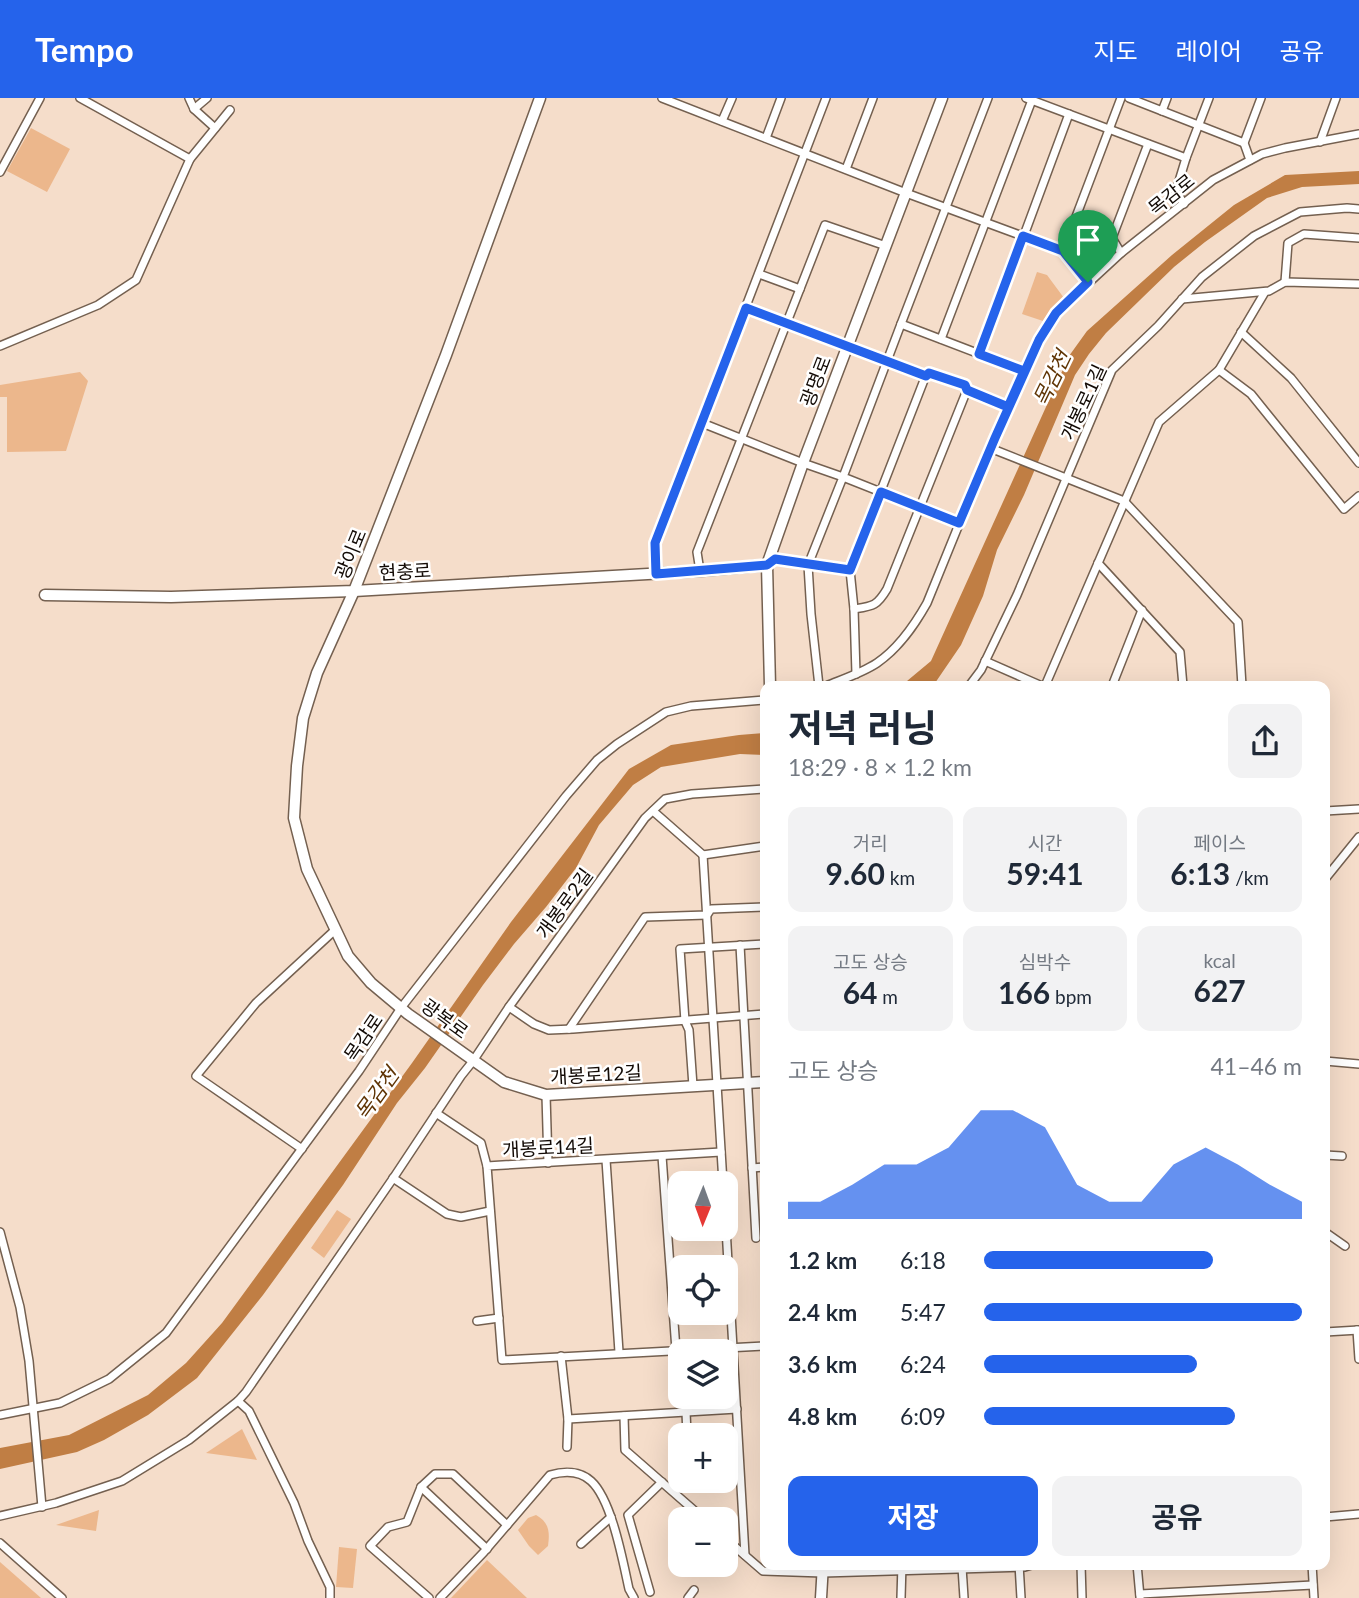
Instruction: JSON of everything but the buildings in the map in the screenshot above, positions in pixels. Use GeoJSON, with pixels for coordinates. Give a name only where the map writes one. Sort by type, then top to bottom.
{"type":"FeatureCollection","features":[{"type":"Feature","properties":{"kind":"street"},"geometry":{"type":"LineString","coordinates":[[0,172],[40,98]]}},
{"type":"Feature","properties":{"kind":"street"},"geometry":{"type":"LineString","coordinates":[[80,98],[190,159]]}},
{"type":"Feature","properties":{"kind":"street"},"geometry":{"type":"LineString","coordinates":[[188,98],[194,109],[215,128]]}},
{"type":"Feature","properties":{"kind":"street"},"geometry":{"type":"LineString","coordinates":[[194,109],[208,98]]}},
{"type":"Feature","properties":{"kind":"street","name":"광이로"},"geometry":{"type":"LineString","coordinates":[[405,1011],[371,983],[348,956],[307,869],[294,818],[303,718],[317,673],[354,591],[446,355],[540,98]]}},
{"type":"Feature","properties":{"kind":"street"},"geometry":{"type":"LineString","coordinates":[[662,98],[680,101],[723,121],[845,169],[1063,251],[1088,282]]}},
{"type":"Feature","properties":{"kind":"street"},"geometry":{"type":"LineString","coordinates":[[723,121],[732,98]]}},
{"type":"Feature","properties":{"kind":"street"},"geometry":{"type":"LineString","coordinates":[[766,138],[781,98]]}},
{"type":"Feature","properties":{"kind":"street"},"geometry":{"type":"LineString","coordinates":[[656,574],[655,543],[826,98]]}},
{"type":"Feature","properties":{"kind":"street"},"geometry":{"type":"LineString","coordinates":[[845,169],[873,98]]}},
{"type":"Feature","properties":{"kind":"street","name":"광명로"},"geometry":{"type":"LineString","coordinates":[[770,681],[767,565],[942,98]]}},
{"type":"Feature","properties":{"kind":"street"},"geometry":{"type":"LineString","coordinates":[[818,681],[808,565],[988,98]]}},
{"type":"Feature","properties":{"kind":"street"},"geometry":{"type":"LineString","coordinates":[[1063,251],[1121,98]]}},
{"type":"Feature","properties":{"kind":"street"},"geometry":{"type":"LineString","coordinates":[[1129,98],[1244,143]]}},
{"type":"Feature","properties":{"kind":"street"},"geometry":{"type":"LineString","coordinates":[[1162,111],[1167,98]]}},
{"type":"Feature","properties":{"kind":"street"},"geometry":{"type":"LineString","coordinates":[[1184,204],[1176,191],[1209,98]]}},
{"type":"Feature","properties":{"kind":"street"},"geometry":{"type":"LineString","coordinates":[[1250,160],[1244,143],[1261,98]]}},
{"type":"Feature","properties":{"kind":"street"},"geometry":{"type":"LineString","coordinates":[[1320,142],[1336,98]]}},
{"type":"Feature","properties":{"kind":"street"},"geometry":{"type":"LineString","coordinates":[[941,339],[1029,99],[1186,158]]}},
{"type":"Feature","properties":{"kind":"street"},"geometry":{"type":"LineString","coordinates":[[0,346],[98,305],[136,280],[190,159],[230,110]]}},
{"type":"Feature","properties":{"kind":"street"},"geometry":{"type":"LineString","coordinates":[[979,354],[1069,114]]}},
{"type":"Feature","properties":{"kind":"street","name":"목감로"},"geometry":{"type":"LineString","coordinates":[[838,681],[878,662],[908,634],[927,603],[1024,371],[1056,313],[1121,253],[1213,180],[1250,160],[1285,148],[1359,134]]}},
{"type":"Feature","properties":{"kind":"street"},"geometry":{"type":"LineString","coordinates":[[1121,253],[1112,238],[1147,144]]}},
{"type":"Feature","properties":{"kind":"street","name":"개봉로1길"},"geometry":{"type":"LineString","coordinates":[[973,681],[981,670],[1017,595],[1063,478],[1112,370],[1158,326],[1202,277],[1254,236],[1300,212],[1359,209]]}},
{"type":"Feature","properties":{"kind":"street"},"geometry":{"type":"LineString","coordinates":[[700,571],[696,551],[825,225],[886,246]]}},
{"type":"Feature","properties":{"kind":"street"},"geometry":{"type":"LineString","coordinates":[[1286,282],[1288,243],[1304,234],[1359,238]]}},
{"type":"Feature","properties":{"kind":"street"},"geometry":{"type":"LineString","coordinates":[[759,274],[800,289]]}},
{"type":"Feature","properties":{"kind":"street"},"geometry":{"type":"LineString","coordinates":[[1181,299],[1265,292],[1286,282],[1359,284]]}},
{"type":"Feature","properties":{"kind":"street"},"geometry":{"type":"LineString","coordinates":[[1045,681],[1159,422],[1219,370],[1265,292]]}},
{"type":"Feature","properties":{"kind":"street"},"geometry":{"type":"LineString","coordinates":[[746,308],[926,376]]}},
{"type":"Feature","properties":{"kind":"street"},"geometry":{"type":"LineString","coordinates":[[901,324],[1024,371]]}},
{"type":"Feature","properties":{"kind":"street"},"geometry":{"type":"LineString","coordinates":[[1241,332],[1291,378],[1359,463]]}},
{"type":"Feature","properties":{"kind":"street"},"geometry":{"type":"LineString","coordinates":[[1219,370],[1251,394],[1344,509],[1357,502]]}},
{"type":"Feature","properties":{"kind":"street"},"geometry":{"type":"LineString","coordinates":[[856,674],[850,570],[926,376],[929,373],[965,385],[967,390],[1008,407]]}},
{"type":"Feature","properties":{"kind":"street"},"geometry":{"type":"LineString","coordinates":[[854,610],[873,606],[880,601],[887,589],[967,390]]}},
{"type":"Feature","properties":{"kind":"street"},"geometry":{"type":"LineString","coordinates":[[702,423],[959,523]]}},
{"type":"Feature","properties":{"kind":"street"},"geometry":{"type":"LineString","coordinates":[[993,449],[1124,501],[1238,622],[1242,681]]}},
{"type":"Feature","properties":{"kind":"street"},"geometry":{"type":"LineString","coordinates":[[767,565],[775,559],[850,570]]}},
{"type":"Feature","properties":{"kind":"street"},"geometry":{"type":"LineString","coordinates":[[1098,563],[1180,652],[1183,681]]}},
{"type":"Feature","properties":{"kind":"street","name":"현충로"},"geometry":{"type":"LineString","coordinates":[[45,595],[171,597],[354,591],[767,565]]}},
{"type":"Feature","properties":{"kind":"street"},"geometry":{"type":"LineString","coordinates":[[1114,681],[1142,610]]}},
{"type":"Feature","properties":{"kind":"street"},"geometry":{"type":"LineString","coordinates":[[985,661],[1031,681]]}},
{"type":"Feature","properties":{"kind":"street","name":"목감로"},"geometry":{"type":"LineString","coordinates":[[0,1415],[33,1413],[109,1379],[166,1333],[359,1071],[566,796],[597,760],[666,712],[691,706],[760,700]]}},
{"type":"Feature","properties":{"kind":"street","name":"개봉로2길"},"geometry":{"type":"LineString","coordinates":[[0,1516],[56,1503],[122,1481],[189,1440],[238,1401],[393,1178],[471,1059],[645,818],[665,799],[692,794],[760,789]]}},
{"type":"Feature","properties":{"kind":"street"},"geometry":{"type":"LineString","coordinates":[[1330,811],[1359,809]]}},
{"type":"Feature","properties":{"kind":"street"},"geometry":{"type":"LineString","coordinates":[[653,811],[703,855],[722,1171]]}},
{"type":"Feature","properties":{"kind":"street"},"geometry":{"type":"LineString","coordinates":[[1330,873],[1359,837]]}},
{"type":"Feature","properties":{"kind":"street"},"geometry":{"type":"LineString","coordinates":[[703,855],[760,847]]}},
{"type":"Feature","properties":{"kind":"street"},"geometry":{"type":"LineString","coordinates":[[707,915],[711,909],[760,907]]}},
{"type":"Feature","properties":{"kind":"street"},"geometry":{"type":"LineString","coordinates":[[569,1029],[645,917],[707,915]]}},
{"type":"Feature","properties":{"kind":"street"},"geometry":{"type":"LineString","coordinates":[[302,1149],[196,1076],[256,1003],[335,930]]}},
{"type":"Feature","properties":{"kind":"street"},"geometry":{"type":"LineString","coordinates":[[693,1086],[680,949],[760,944]]}},
{"type":"Feature","properties":{"kind":"street"},"geometry":{"type":"LineString","coordinates":[[740,945],[756,1238]]}},
{"type":"Feature","properties":{"kind":"street"},"geometry":{"type":"LineString","coordinates":[[509,1007],[548,1030],[760,1014]]}},
{"type":"Feature","properties":{"kind":"street","name":"광복로"},"geometry":{"type":"LineString","coordinates":[[405,1011],[471,1059]]}},
{"type":"Feature","properties":{"kind":"street","name":"개봉로12길"},"geometry":{"type":"LineString","coordinates":[[471,1059],[504,1082],[546,1095],[760,1082]]}},
{"type":"Feature","properties":{"kind":"street"},"geometry":{"type":"LineString","coordinates":[[1330,1062],[1359,1064]]}},
{"type":"Feature","properties":{"kind":"street"},"geometry":{"type":"LineString","coordinates":[[546,1095],[548,1163]]}},
{"type":"Feature","properties":{"kind":"street"},"geometry":{"type":"LineString","coordinates":[[436,1113],[481,1143],[487,1166]]}},
{"type":"Feature","properties":{"kind":"street","name":"개봉로14길"},"geometry":{"type":"LineString","coordinates":[[561,1356],[502,1360],[487,1166],[721,1152]]}},
{"type":"Feature","properties":{"kind":"street"},"geometry":{"type":"LineString","coordinates":[[1330,1155],[1342,1156]]}},
{"type":"Feature","properties":{"kind":"street"},"geometry":{"type":"LineString","coordinates":[[662,1156],[675,1339]]}},
{"type":"Feature","properties":{"kind":"street"},"geometry":{"type":"LineString","coordinates":[[606,1160],[619,1352]]}},
{"type":"Feature","properties":{"kind":"street"},"geometry":{"type":"LineString","coordinates":[[752,1168],[760,1167]]}},
{"type":"Feature","properties":{"kind":"street"},"geometry":{"type":"LineString","coordinates":[[393,1178],[447,1214],[461,1217],[491,1211]]}},
{"type":"Feature","properties":{"kind":"street"},"geometry":{"type":"LineString","coordinates":[[0,1232],[20,1307],[29,1361],[42,1507]]}},
{"type":"Feature","properties":{"kind":"street"},"geometry":{"type":"LineString","coordinates":[[1330,1236],[1345,1246]]}},
{"type":"Feature","properties":{"kind":"street"},"geometry":{"type":"LineString","coordinates":[[727,1241],[733,1339]]}},
{"type":"Feature","properties":{"kind":"street"},"geometry":{"type":"LineString","coordinates":[[477,1321],[499,1318]]}},
{"type":"Feature","properties":{"kind":"street"},"geometry":{"type":"LineString","coordinates":[[1330,1332],[1358,1330],[1359,1359]]}},
{"type":"Feature","properties":{"kind":"street"},"geometry":{"type":"LineString","coordinates":[[738,1347],[760,1346]]}},
{"type":"Feature","properties":{"kind":"street"},"geometry":{"type":"LineString","coordinates":[[567,1447],[568,1419],[561,1356],[668,1350]]}},
{"type":"Feature","properties":{"kind":"street"},"geometry":{"type":"LineString","coordinates":[[238,1401],[249,1411],[294,1503],[308,1541],[330,1587],[330,1598]]}},
{"type":"Feature","properties":{"kind":"street"},"geometry":{"type":"LineString","coordinates":[[568,1419],[737,1409],[745,1555]]}},
{"type":"Feature","properties":{"kind":"street"},"geometry":{"type":"LineString","coordinates":[[686,1412],[686,1423]]}},
{"type":"Feature","properties":{"kind":"street"},"geometry":{"type":"LineString","coordinates":[[624,1416],[625,1450],[690,1507]]}},
{"type":"Feature","properties":{"kind":"street"},"geometry":{"type":"LineString","coordinates":[[440,1598],[487,1549],[550,1475],[560,1472],[571,1472],[591,1480],[603,1497],[611,1517],[629,1589],[634,1598]]}},
{"type":"Feature","properties":{"kind":"street"},"geometry":{"type":"LineString","coordinates":[[429,1598],[370,1546],[388,1527],[407,1522],[421,1487],[435,1474],[453,1474],[507,1525]]}},
{"type":"Feature","properties":{"kind":"street"},"geometry":{"type":"LineString","coordinates":[[650,1592],[628,1515],[662,1482]]}},
{"type":"Feature","properties":{"kind":"street"},"geometry":{"type":"LineString","coordinates":[[421,1487],[487,1549]]}},
{"type":"Feature","properties":{"kind":"street"},"geometry":{"type":"LineString","coordinates":[[1330,1517],[1359,1514]]}},
{"type":"Feature","properties":{"kind":"street"},"geometry":{"type":"LineString","coordinates":[[581,1544],[611,1517]]}},
{"type":"Feature","properties":{"kind":"street"},"geometry":{"type":"LineString","coordinates":[[0,1543],[62,1598]]}},
{"type":"Feature","properties":{"kind":"street"},"geometry":{"type":"LineString","coordinates":[[738,1549],[760,1568]]}},
{"type":"Feature","properties":{"kind":"street"},"geometry":{"type":"LineString","coordinates":[[762,1570],[793,1570]]}},
{"type":"Feature","properties":{"kind":"street"},"geometry":{"type":"LineString","coordinates":[[821,1598],[823,1570]]}},
{"type":"Feature","properties":{"kind":"street"},"geometry":{"type":"LineString","coordinates":[[901,1598],[903,1570]]}},
{"type":"Feature","properties":{"kind":"street"},"geometry":{"type":"LineString","coordinates":[[962,1570],[964,1598]]}},
{"type":"Feature","properties":{"kind":"street"},"geometry":{"type":"LineString","coordinates":[[1019,1570],[1021,1598]]}},
{"type":"Feature","properties":{"kind":"street"},"geometry":{"type":"LineString","coordinates":[[1081,1570],[1082,1598]]}},
{"type":"Feature","properties":{"kind":"street"},"geometry":{"type":"LineString","coordinates":[[1138,1570],[1140,1596],[1313,1584]]}},
{"type":"Feature","properties":{"kind":"street"},"geometry":{"type":"LineString","coordinates":[[1312,1570],[1314,1598]]}},
{"type":"Feature","properties":{"kind":"street"},"geometry":{"type":"LineString","coordinates":[[688,1598],[694,1590]]}},
{"type":"Feature","properties":{"kind":"shaded area"},"geometry":{"type":"Polygon","coordinates":[[[31,128],[70,149],[47,192],[7,171],[31,128]]]}},
{"type":"Feature","properties":{"kind":"shaded area","name":"목감천"},"geometry":{"type":"Polygon","coordinates":[[[1359,171],[1359,184],[1302,187],[1267,198],[1174,267],[1106,333],[1075,375],[1024,495],[997,550],[983,596],[961,645],[936,681],[907,681],[931,661],[1069,356],[1087,331],[1172,255],[1234,205],[1285,175],[1359,171]]]}},
{"type":"Feature","properties":{"kind":"shaded area"},"geometry":{"type":"Polygon","coordinates":[[[1037,272],[1047,275],[1064,298],[1052,308],[1043,321],[1022,314],[1037,272]]]}},
{"type":"Feature","properties":{"kind":"shaded area"},"geometry":{"type":"Polygon","coordinates":[[[80,372],[88,381],[66,451],[7,452],[7,397],[0,397],[0,385],[80,372]]]}},
{"type":"Feature","properties":{"kind":"shaded area","name":"목감천"},"geometry":{"type":"Polygon","coordinates":[[[760,733],[760,755],[740,754],[661,767],[633,785],[599,825],[576,868],[483,985],[263,1295],[197,1378],[148,1415],[104,1440],[77,1452],[0,1469],[0,1448],[69,1435],[148,1395],[186,1363],[222,1323],[412,1063],[511,922],[629,769],[671,745],[760,733]]]}},
{"type":"Feature","properties":{"kind":"shaded area"},"geometry":{"type":"Polygon","coordinates":[[[337,1210],[351,1219],[324,1258],[311,1248],[337,1210]]]}},
{"type":"Feature","properties":{"kind":"shaded area"},"geometry":{"type":"Polygon","coordinates":[[[242,1429],[257,1460],[206,1453],[242,1429]]]}},
{"type":"Feature","properties":{"kind":"shaded area"},"geometry":{"type":"Polygon","coordinates":[[[99,1510],[96,1531],[56,1525],[99,1510]]]}},
{"type":"Feature","properties":{"kind":"shaded area"},"geometry":{"type":"Polygon","coordinates":[[[536,1515],[546,1524],[549,1536],[548,1546],[538,1555],[518,1530],[528,1518],[536,1515]]]}},
{"type":"Feature","properties":{"kind":"shaded area"},"geometry":{"type":"Polygon","coordinates":[[[339,1547],[357,1549],[353,1588],[336,1587],[339,1547]]]}},
{"type":"Feature","properties":{"kind":"shaded area"},"geometry":{"type":"Polygon","coordinates":[[[487,1560],[527,1598],[451,1598],[487,1560]]]}},
{"type":"Feature","properties":{"kind":"shaded area"},"geometry":{"type":"Polygon","coordinates":[[[0,1562],[41,1598],[0,1598],[0,1562]]]}},
{"type":"Feature","properties":{"kind":"route"},"geometry":{"type":"LineString","coordinates":[[1023,236],[1063,251],[1088,282],[1056,313],[1039,340],[959,523],[881,492],[850,570],[775,559],[767,565],[656,574],[655,543],[746,308],[926,376],[929,373],[965,385],[967,390],[1008,407],[1024,371],[979,354],[1023,236]]}}]}
